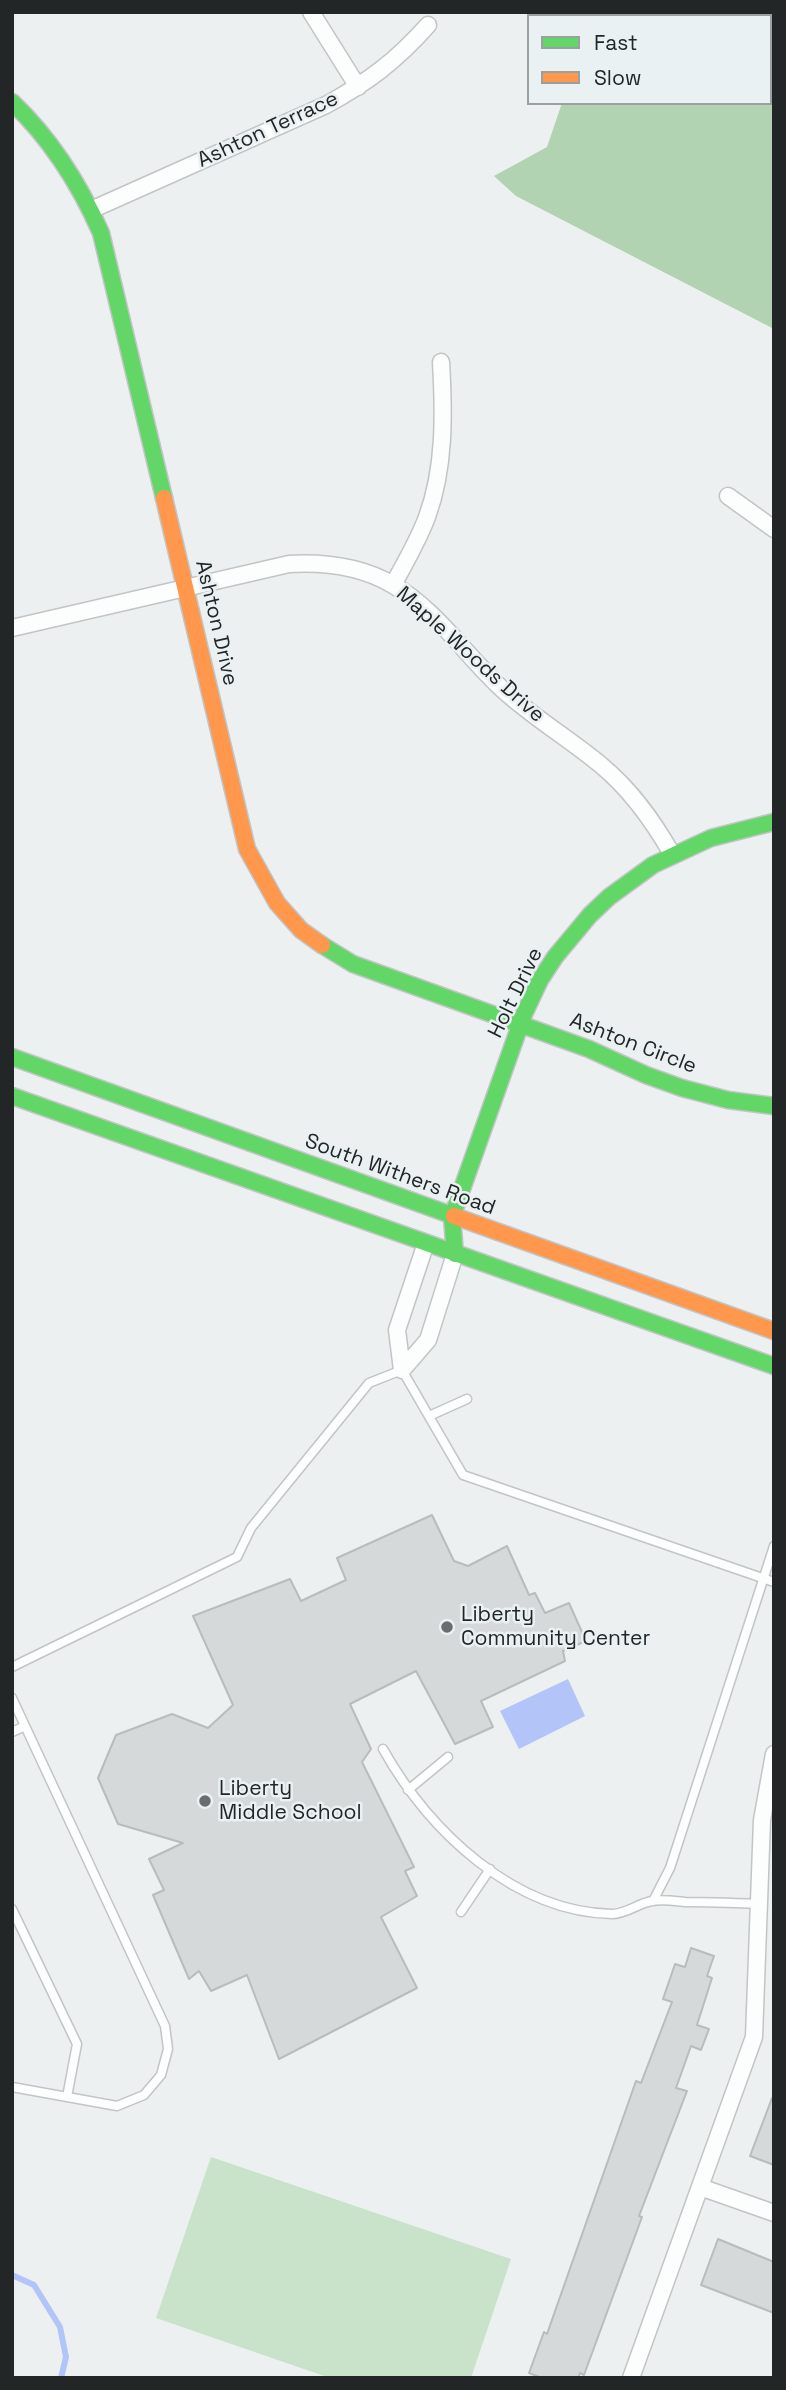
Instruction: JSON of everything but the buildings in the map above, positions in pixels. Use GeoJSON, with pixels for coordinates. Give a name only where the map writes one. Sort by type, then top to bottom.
{"type":"FeatureCollection","features":[{"type":"Feature","properties":{"kind":"street"},"geometry":{"type":"LineString","coordinates":[[311,12],[358,88]]}},
{"type":"Feature","properties":{"kind":"street","name":"Ashton Terrace"},"geometry":{"type":"LineString","coordinates":[[92,210],[326,105],[358,88],[406,50],[428,25]]}},
{"type":"Feature","properties":{"kind":"street","name":"Ashton Drive"},"geometry":{"type":"LineString","coordinates":[[12,102],[50,142],[71,170],[92,210],[111,267],[247,849],[260,879],[278,906],[298,928],[353,964],[520,1023]]}},
{"type":"Feature","properties":{"kind":"street"},"geometry":{"type":"LineString","coordinates":[[393,584],[413,548],[434,497],[441,458],[444,409],[441,362]]}},
{"type":"Feature","properties":{"kind":"street"},"geometry":{"type":"LineString","coordinates":[[728,496],[774,529]]}},
{"type":"Feature","properties":{"kind":"street","name":"Maple Woods Drive"},"geometry":{"type":"LineString","coordinates":[[12,628],[289,564],[318,563],[349,568],[393,584],[414,599],[475,664],[515,701],[601,765],[632,794],[655,824],[672,854]]}},
{"type":"Feature","properties":{"kind":"street","name":"Holt Drive"},"geometry":{"type":"LineString","coordinates":[[402,1370],[428,1340],[456,1254],[452,1217],[520,1023],[540,981],[561,949],[581,923],[608,897],[672,854],[727,832],[774,822]]}},
{"type":"Feature","properties":{"kind":"street","name":"Ashton Circle"},"geometry":{"type":"LineString","coordinates":[[520,1023],[682,1088],[728,1100],[774,1106]]}},
{"type":"Feature","properties":{"kind":"street","name":"South Withers Road"},"geometry":{"type":"LineString","coordinates":[[12,1057],[774,1331]]}},
{"type":"Feature","properties":{"kind":"street"},"geometry":{"type":"LineString","coordinates":[[12,1096],[774,1366]]}},
{"type":"Feature","properties":{"kind":"street","name":"Holt Drive"},"geometry":{"type":"LineString","coordinates":[[402,1370],[397,1331],[426,1243],[452,1217]]}},
{"type":"Feature","properties":{"kind":"street"},"geometry":{"type":"LineString","coordinates":[[631,2378],[754,2037],[762,1820],[774,1754]]}},
{"type":"Feature","properties":{"kind":"street"},"geometry":{"type":"LineString","coordinates":[[700,2187],[774,2213]]}},
{"type":"Feature","properties":{"kind":"lane"},"geometry":{"type":"LineString","coordinates":[[12,1667],[237,1557],[251,1528],[369,1383],[402,1370],[463,1475],[774,1582]]}},
{"type":"Feature","properties":{"kind":"lane"},"geometry":{"type":"LineString","coordinates":[[429,1416],[467,1399]]}},
{"type":"Feature","properties":{"kind":"lane"},"geometry":{"type":"LineString","coordinates":[[653,1901],[670,1868],[774,1546]]}},
{"type":"Feature","properties":{"kind":"lane"},"geometry":{"type":"LineString","coordinates":[[12,1698],[165,2026],[168,2049],[161,2075],[144,2095],[117,2106],[12,2087]]}},
{"type":"Feature","properties":{"kind":"lane"},"geometry":{"type":"LineString","coordinates":[[12,1732],[25,1726]]}},
{"type":"Feature","properties":{"kind":"lane"},"geometry":{"type":"LineString","coordinates":[[383,1749],[408,1790],[436,1824],[490,1869],[549,1903],[583,1913],[617,1914],[653,1901],[760,1904]]}},
{"type":"Feature","properties":{"kind":"lane"},"geometry":{"type":"LineString","coordinates":[[408,1790],[448,1758]]}},
{"type":"Feature","properties":{"kind":"lane"},"geometry":{"type":"LineString","coordinates":[[461,1912],[490,1869]]}},
{"type":"Feature","properties":{"kind":"lane"},"geometry":{"type":"LineString","coordinates":[[12,1909],[77,2044],[66,2097]]}},
{"type":"Feature","properties":{"kind":"green space"},"geometry":{"type":"Polygon","coordinates":[[[774,12],[774,329],[516,196],[494,176],[547,147],[561,105],[772,105],[772,14],[562,14],[774,12]]]}},
{"type":"Feature","properties":{"kind":"green space"},"geometry":{"type":"Polygon","coordinates":[[[211,2157],[511,2259],[471,2378],[330,2378],[156,2318],[211,2157]]]}},
{"type":"Feature","properties":{"kind":"water"},"geometry":{"type":"Polygon","coordinates":[[[568,1679],[585,1716],[519,1749],[500,1711],[568,1679]]]}},
{"type":"Feature","properties":{"kind":"waterway"},"geometry":{"type":"LineString","coordinates":[[12,2275],[34,2285],[60,2327],[66,2357],[61,2378]]}},
{"type":"Feature","properties":{"kind":"traffic: fast"},"geometry":{"type":"LineString","coordinates":[[12,102],[40,131],[63,163],[101,233],[164,498]]}},
{"type":"Feature","properties":{"kind":"traffic: fast"},"geometry":{"type":"LineString","coordinates":[[455,1254],[452,1217],[524,1014],[540,980],[555,957],[609,897],[653,865],[711,838],[774,822]]}},
{"type":"Feature","properties":{"kind":"traffic: fast"},"geometry":{"type":"LineString","coordinates":[[322,945],[353,964],[589,1049],[682,1088],[728,1100],[774,1106]]}},
{"type":"Feature","properties":{"kind":"traffic: fast"},"geometry":{"type":"LineString","coordinates":[[12,1057],[454,1216]]}},
{"type":"Feature","properties":{"kind":"traffic: fast"},"geometry":{"type":"LineString","coordinates":[[12,1096],[774,1366]]}},
{"type":"Feature","properties":{"kind":"traffic: slow"},"geometry":{"type":"LineString","coordinates":[[164,498],[247,849],[277,903],[301,930],[322,945]]}},
{"type":"Feature","properties":{"kind":"traffic: slow"},"geometry":{"type":"LineString","coordinates":[[454,1216],[774,1331]]}},
{"type":"Feature","properties":{"kind":"place","name":"Liberty Community Center"},"geometry":{"type":"Point","coordinates":[447,1627]}},
{"type":"Feature","properties":{"kind":"place","name":"Liberty Middle School"},"geometry":{"type":"Point","coordinates":[205,1801]}}]}
